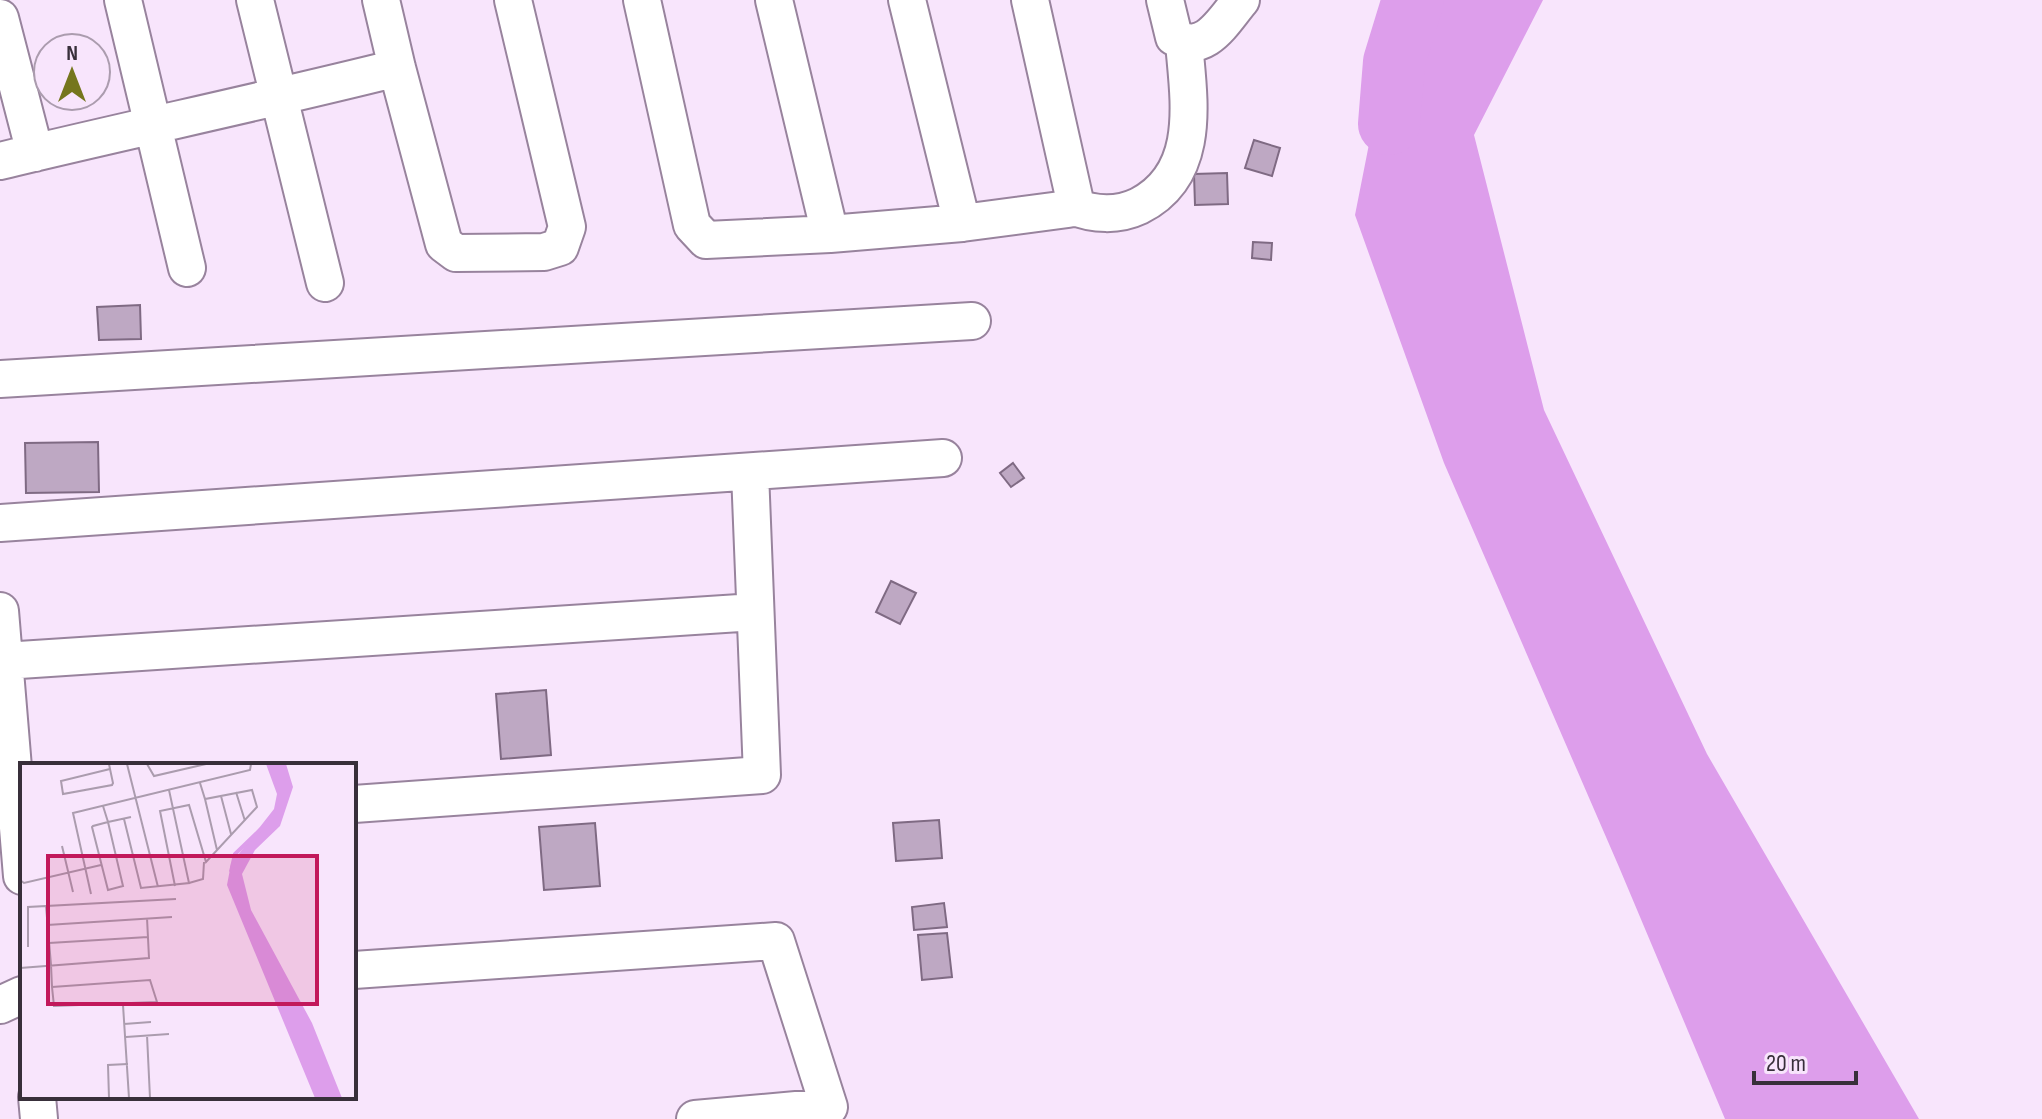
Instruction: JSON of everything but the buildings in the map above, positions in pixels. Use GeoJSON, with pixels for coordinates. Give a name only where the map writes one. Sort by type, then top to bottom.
{"type":"FeatureCollection","features":[{"type":"Feature","properties":{"kind":"street"},"geometry":{"type":"LineString","coordinates":[[123,0],[187,268]]}},
{"type":"Feature","properties":{"kind":"street"},"geometry":{"type":"LineString","coordinates":[[255,0],[325,283]]}},
{"type":"Feature","properties":{"kind":"street"},"geometry":{"type":"LineString","coordinates":[[381,0],[444,244],[456,253],[544,252],[560,247],[567,227],[513,0]]}},
{"type":"Feature","properties":{"kind":"street"},"geometry":{"type":"LineString","coordinates":[[642,0],[692,225],[706,240],[962,223],[1068,209],[1075,201],[1030,0]]}},
{"type":"Feature","properties":{"kind":"street"},"geometry":{"type":"LineString","coordinates":[[774,0],[830,234]]}},
{"type":"Feature","properties":{"kind":"street"},"geometry":{"type":"LineString","coordinates":[[907,0],[962,223]]}},
{"type":"Feature","properties":{"kind":"street"},"geometry":{"type":"LineString","coordinates":[[1165,0],[1174,37],[1184,43],[1198,43],[1209,38],[1241,0]]}},
{"type":"Feature","properties":{"kind":"street"},"geometry":{"type":"LineString","coordinates":[[0,18],[35,153]]}},
{"type":"Feature","properties":{"kind":"street"},"geometry":{"type":"LineString","coordinates":[[1072,206],[1087,213],[1122,212],[1151,199],[1166,186],[1183,157],[1187,133],[1184,43]]}},
{"type":"Feature","properties":{"kind":"street"},"geometry":{"type":"LineString","coordinates":[[0,161],[397,68]]}},
{"type":"Feature","properties":{"kind":"street"},"geometry":{"type":"LineString","coordinates":[[0,379],[972,321]]}},
{"type":"Feature","properties":{"kind":"street"},"geometry":{"type":"LineString","coordinates":[[0,523],[943,458]]}},
{"type":"Feature","properties":{"kind":"street"},"geometry":{"type":"LineString","coordinates":[[356,804],[762,775],[750,472]]}},
{"type":"Feature","properties":{"kind":"street"},"geometry":{"type":"LineString","coordinates":[[0,611],[14,828],[20,864]]}},
{"type":"Feature","properties":{"kind":"street"},"geometry":{"type":"LineString","coordinates":[[4,661],[755,612]]}},
{"type":"Feature","properties":{"kind":"street"},"geometry":{"type":"LineString","coordinates":[[356,970],[776,941],[829,1107],[695,1119]]}},
{"type":"Feature","properties":{"kind":"street"},"geometry":{"type":"LineString","coordinates":[[0,1005],[20,996]]}},
{"type":"Feature","properties":{"kind":"street"},"geometry":{"type":"LineString","coordinates":[[37,1099],[39,1119]]}},
{"type":"Feature","properties":{"kind":"shaded area"},"geometry":{"type":"Polygon","coordinates":[[[1432,0],[1543,0],[1474,135],[1544,410],[1707,754],[1919,1119],[1725,1119],[1444,463],[1355,215],[1386,58],[1432,0]]]}},
{"type":"Feature","properties":{"kind":"waterway"},"geometry":{"type":"LineString","coordinates":[[1389,124],[1394,62],[1413,0]]}}]}
